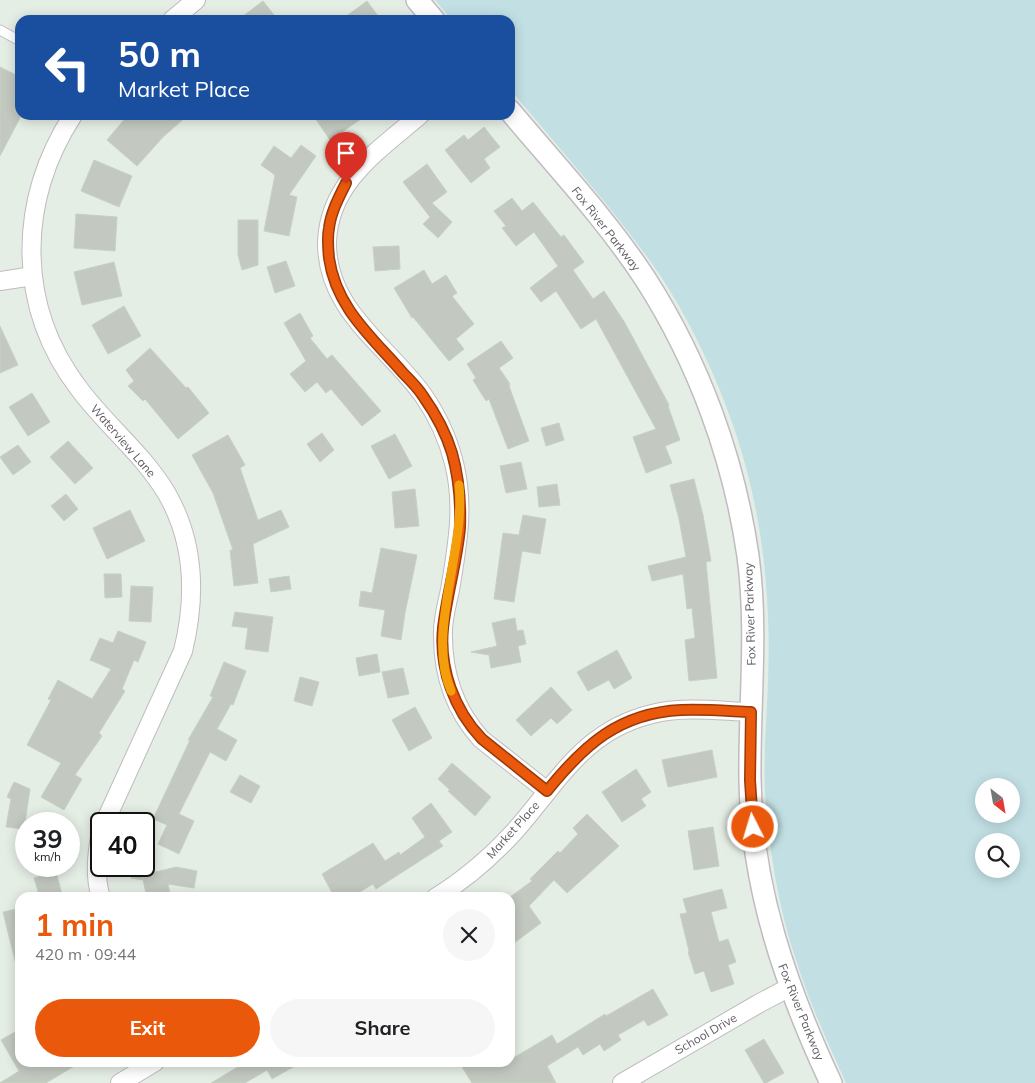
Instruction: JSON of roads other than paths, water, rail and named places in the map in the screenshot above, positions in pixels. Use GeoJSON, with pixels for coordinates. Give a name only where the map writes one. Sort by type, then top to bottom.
{"type":"FeatureCollection","features":[{"type":"Feature","properties":{"kind":"street"},"geometry":{"type":"LineString","coordinates":[[178,15],[196,0]]}},
{"type":"Feature","properties":{"kind":"street"},"geometry":{"type":"LineString","coordinates":[[417,0],[430,15]]}},
{"type":"Feature","properties":{"kind":"street","name":"Fox River Parkway"},"geometry":{"type":"LineString","coordinates":[[515,117],[613,234],[646,280],[676,332],[704,391],[723,446],[739,505],[748,558],[752,606],[750,788],[757,862],[767,914],[790,987],[808,1034],[831,1083]]}},
{"type":"Feature","properties":{"kind":"street","name":"Waterview Lane"},"geometry":{"type":"LineString","coordinates":[[69,120],[56,142],[38,191],[31,243],[36,296],[49,340],[60,361],[79,389],[146,465],[167,494],[184,534],[191,575],[192,595],[189,626],[183,651],[109,812]]}},
{"type":"Feature","properties":{"kind":"street"},"geometry":{"type":"LineString","coordinates":[[414,120],[362,163],[346,183],[337,201],[329,227],[327,243],[331,270],[339,294],[350,312],[422,395],[439,422],[451,451],[460,497],[460,528],[443,630],[446,668],[450,687],[458,707],[482,739],[547,791]]}},
{"type":"Feature","properties":{"kind":"street"},"geometry":{"type":"LineString","coordinates":[[0,281],[33,276]]}},
{"type":"Feature","properties":{"kind":"street","name":"Market Place"},"geometry":{"type":"LineString","coordinates":[[443,892],[486,859],[514,832],[576,757],[612,729],[653,713],[682,710],[751,712]]}},
{"type":"Feature","properties":{"kind":"street"},"geometry":{"type":"LineString","coordinates":[[97,877],[100,892]]}},
{"type":"Feature","properties":{"kind":"street","name":"School Drive"},"geometry":{"type":"LineString","coordinates":[[622,1083],[790,987]]}},
{"type":"Feature","properties":{"kind":"street"},"geometry":{"type":"LineString","coordinates":[[120,1083],[147,1067]]}},
{"type":"Feature","properties":{"kind":"lane"},"geometry":{"type":"LineString","coordinates":[[0,30],[15,38]]}}]}
